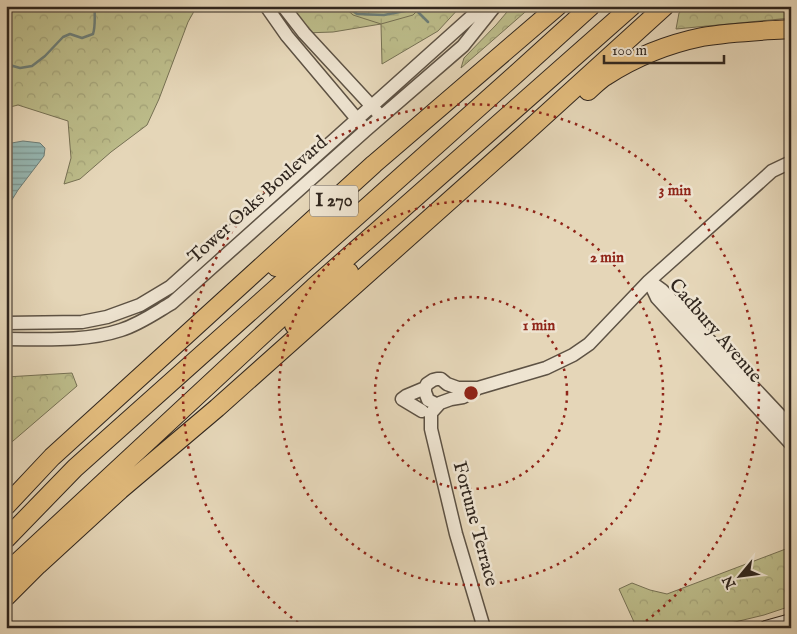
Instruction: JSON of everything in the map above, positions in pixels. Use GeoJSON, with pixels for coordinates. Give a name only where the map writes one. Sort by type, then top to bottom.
{"type":"FeatureCollection","features":[{"type":"Feature","properties":{"kind":"highway","name":"I 270"},"geometry":{"type":"LineString","coordinates":[[6,539],[75,468],[591,6]]}},
{"type":"Feature","properties":{"kind":"highway","name":"I 270"},"geometry":{"type":"LineString","coordinates":[[6,572],[314,287],[632,6]]}},
{"type":"Feature","properties":{"kind":"highway"},"geometry":{"type":"LineString","coordinates":[[6,597],[120,490],[217,408],[522,136],[664,6]]}},
{"type":"Feature","properties":{"kind":"highway","name":"I 270"},"geometry":{"type":"LineString","coordinates":[[6,506],[52,457],[374,164],[553,10]]}},
{"type":"Feature","properties":{"kind":"highway"},"geometry":{"type":"LineString","coordinates":[[522,136],[554,121],[604,77],[652,52],[668,46],[719,35],[791,29]]}},
{"type":"Feature","properties":{"kind":"highway"},"geometry":{"type":"LineString","coordinates":[[179,341],[444,139]]}},
{"type":"Feature","properties":{"kind":"highway"},"geometry":{"type":"LineString","coordinates":[[217,408],[256,363],[316,303],[412,215],[422,192]]}},
{"type":"Feature","properties":{"kind":"main road"},"geometry":{"type":"LineString","coordinates":[[766,628],[791,621]]}},
{"type":"Feature","properties":{"kind":"street"},"geometry":{"type":"LineString","coordinates":[[266,6],[287,36],[366,130]]}},
{"type":"Feature","properties":{"kind":"street"},"geometry":{"type":"LineString","coordinates":[[283,6],[304,34],[381,116]]}},
{"type":"Feature","properties":{"kind":"street","name":"Tower Oaks Boulevard"},"geometry":{"type":"LineString","coordinates":[[6,323],[82,322],[108,317],[140,305],[160,294],[358,119],[472,16],[480,6]]}},
{"type":"Feature","properties":{"kind":"street","name":"Tower Oaks Boulevard"},"geometry":{"type":"LineString","coordinates":[[6,339],[64,339],[101,335],[121,330],[142,321],[172,303],[381,116],[463,46],[495,6]]}},
{"type":"Feature","properties":{"kind":"street"},"geometry":{"type":"LineString","coordinates":[[425,392],[432,403],[436,404],[463,397],[478,388],[546,368],[573,355],[589,344],[649,281],[772,171],[791,162]]}},
{"type":"Feature","properties":{"kind":"street","name":"Cadbury Avenue"},"geometry":{"type":"LineString","coordinates":[[649,281],[662,290],[791,426]]}},
{"type":"Feature","properties":{"kind":"street","name":"Cadbury Avenue"},"geometry":{"type":"LineString","coordinates":[[649,281],[657,298],[791,444]]}},
{"type":"Feature","properties":{"kind":"street"},"geometry":{"type":"LineString","coordinates":[[422,411],[427,384],[433,380],[441,380],[458,388],[478,388]]}},
{"type":"Feature","properties":{"kind":"street"},"geometry":{"type":"LineString","coordinates":[[442,402],[449,395],[447,384]]}},
{"type":"Feature","properties":{"kind":"street"},"geometry":{"type":"LineString","coordinates":[[422,411],[402,399],[406,396],[425,392]]}},
{"type":"Feature","properties":{"kind":"street","name":"Fortune Terrace"},"geometry":{"type":"LineString","coordinates":[[431,429],[431,413],[442,402]]}},
{"type":"Feature","properties":{"kind":"street","name":"Fortune Terrace"},"geometry":{"type":"LineString","coordinates":[[422,411],[431,429],[456,534],[484,628]]}},
{"type":"Feature","properties":{"kind":"green space"},"geometry":{"type":"Polygon","coordinates":[[[6,6],[197,6],[188,22],[159,99],[147,125],[111,152],[80,179],[64,184],[71,158],[68,121],[18,105],[6,108],[6,6]]]}},
{"type":"Feature","properties":{"kind":"green space"},"geometry":{"type":"Polygon","coordinates":[[[283,6],[461,6],[438,31],[382,64],[381,24],[333,32],[304,33],[283,6]]]}},
{"type":"Feature","properties":{"kind":"green space"},"geometry":{"type":"Polygon","coordinates":[[[343,6],[422,6],[413,15],[381,24],[353,15],[343,6]]]}},
{"type":"Feature","properties":{"kind":"green space"},"geometry":{"type":"Polygon","coordinates":[[[512,6],[532,6],[461,68],[464,58],[512,6]]]}},
{"type":"Feature","properties":{"kind":"green space"},"geometry":{"type":"Polygon","coordinates":[[[687,6],[791,6],[791,18],[676,29],[679,13],[687,6]]]}},
{"type":"Feature","properties":{"kind":"green space"},"geometry":{"type":"Polygon","coordinates":[[[72,373],[77,386],[6,447],[6,377],[72,373]]]}},
{"type":"Feature","properties":{"kind":"green space"},"geometry":{"type":"Polygon","coordinates":[[[791,547],[791,606],[764,615],[710,628],[620,628],[634,622],[619,589],[632,583],[667,594],[791,547]]]}},
{"type":"Feature","properties":{"kind":"water"},"geometry":{"type":"Polygon","coordinates":[[[23,141],[40,143],[45,148],[44,156],[18,190],[10,203],[6,216],[6,144],[23,141]]]}},
{"type":"Feature","properties":{"kind":"waterway"},"geometry":{"type":"LineString","coordinates":[[6,64],[20,68],[32,66],[45,56],[63,37],[70,34],[82,38],[93,34],[95,6]]}},
{"type":"Feature","properties":{"kind":"waterway"},"geometry":{"type":"LineString","coordinates":[[118,6],[125,6]]}},
{"type":"Feature","properties":{"kind":"waterway"},"geometry":{"type":"LineString","coordinates":[[346,6],[357,14],[384,15],[415,9],[428,22]]}},
{"type":"Feature","properties":{"kind":"waterway"},"geometry":{"type":"LineString","coordinates":[[6,83],[8,81],[7,75],[12,66]]}}]}
